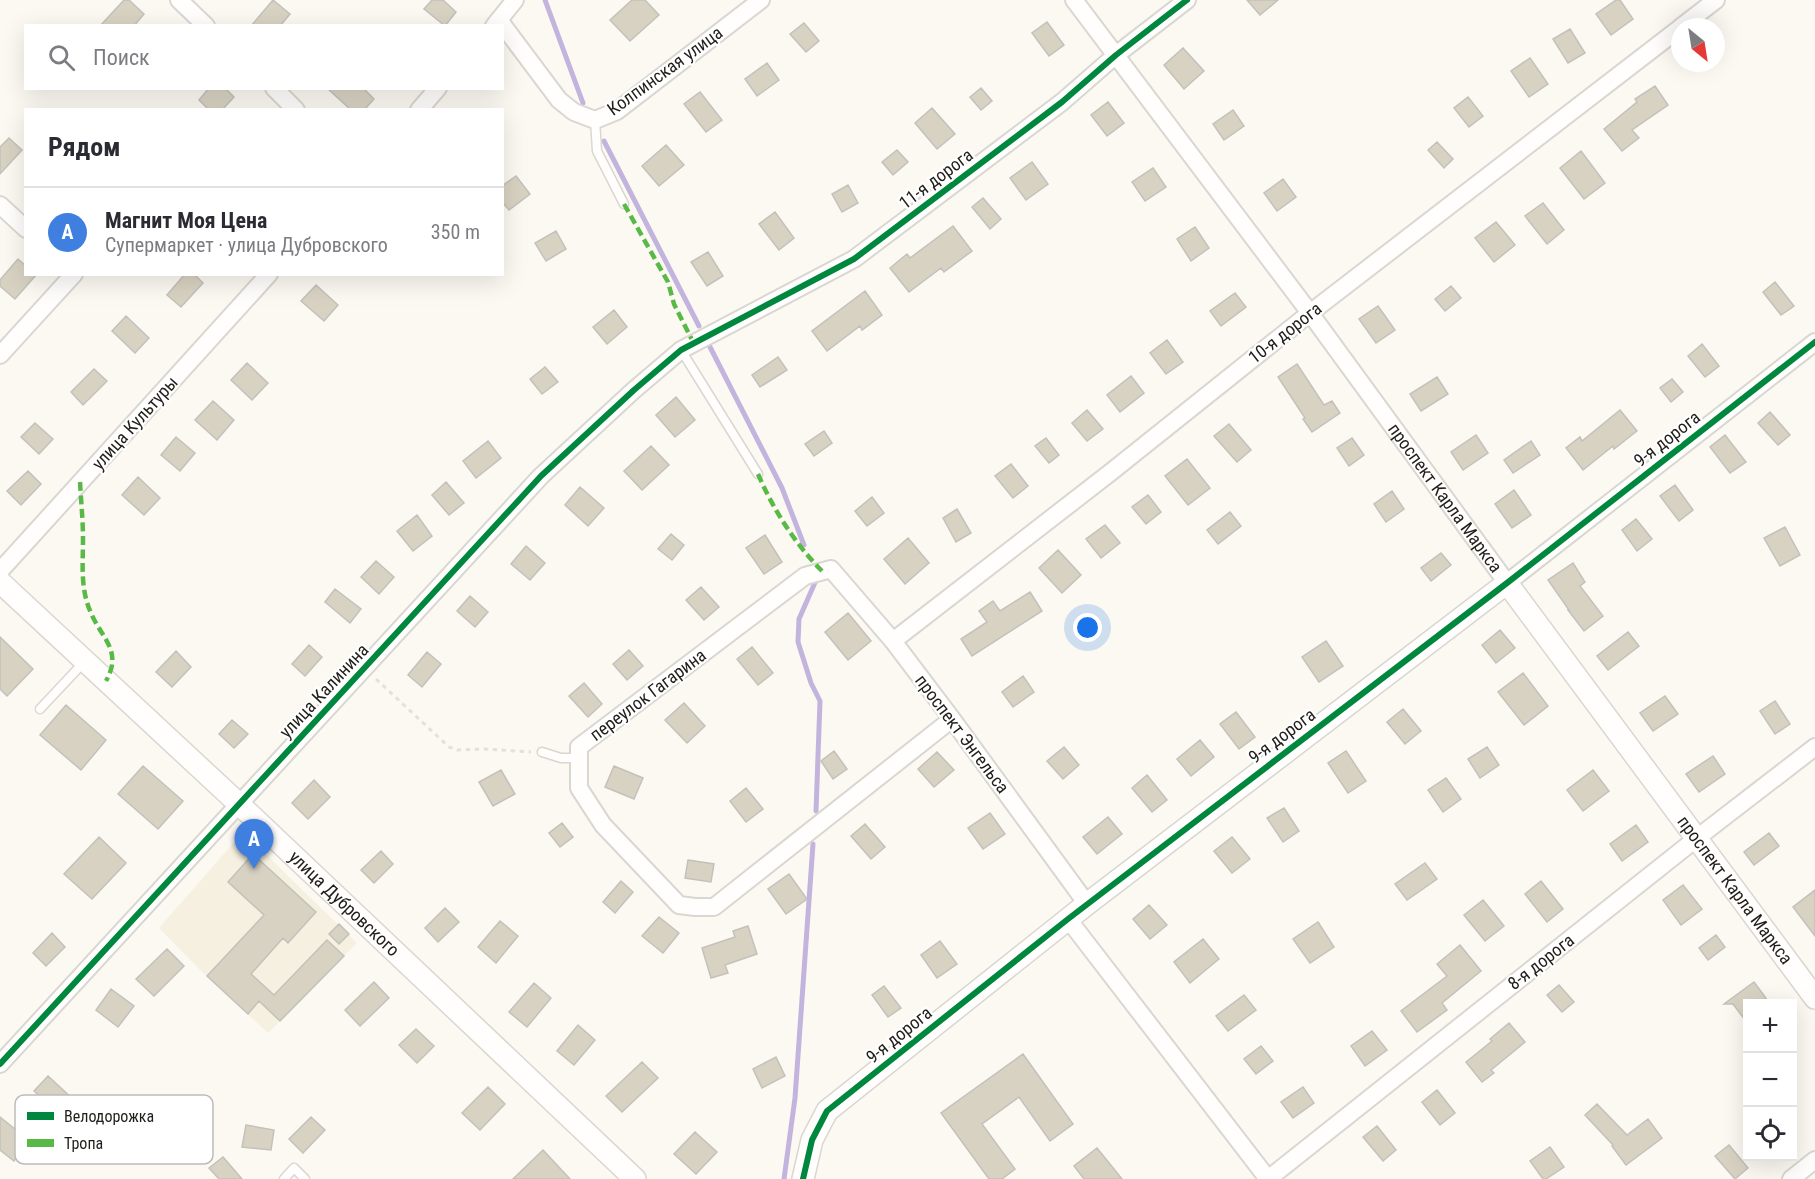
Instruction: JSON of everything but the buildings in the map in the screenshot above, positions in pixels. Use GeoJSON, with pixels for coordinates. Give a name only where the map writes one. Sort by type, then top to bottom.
{"type":"FeatureCollection","features":[{"type":"Feature","properties":{"kind":"street"},"geometry":{"type":"LineString","coordinates":[[179,0],[204,24]]}},
{"type":"Feature","properties":{"kind":"street"},"geometry":{"type":"LineString","coordinates":[[497,23],[515,0]]}},
{"type":"Feature","properties":{"kind":"street","name":"Колпинская улица"},"geometry":{"type":"LineString","coordinates":[[504,32],[558,100],[574,112],[594,120],[617,111],[761,0]]}},
{"type":"Feature","properties":{"kind":"street","name":"проспект Карла Маркса"},"geometry":{"type":"LineString","coordinates":[[1074,0],[1310,313],[1815,998]]}},
{"type":"Feature","properties":{"kind":"street","name":"11-я дорога"},"geometry":{"type":"LineString","coordinates":[[681,350],[854,259],[1062,102],[1116,55],[1187,0]]}},
{"type":"Feature","properties":{"kind":"street","name":"10-я дорога"},"geometry":{"type":"LineString","coordinates":[[1692,18],[1716,0]]}},
{"type":"Feature","properties":{"kind":"street","name":"10-я дорога"},"geometry":{"type":"LineString","coordinates":[[893,641],[1111,472],[1310,313],[1671,34]]}},
{"type":"Feature","properties":{"kind":"street"},"geometry":{"type":"LineString","coordinates":[[275,90],[294,108]]}},
{"type":"Feature","properties":{"kind":"street"},"geometry":{"type":"LineString","coordinates":[[421,108],[436,90]]}},
{"type":"Feature","properties":{"kind":"street"},"geometry":{"type":"LineString","coordinates":[[0,206],[24,227]]}},
{"type":"Feature","properties":{"kind":"street"},"geometry":{"type":"LineString","coordinates":[[0,355],[72,276]]}},
{"type":"Feature","properties":{"kind":"street","name":"улица Культуры"},"geometry":{"type":"LineString","coordinates":[[0,571],[267,276]]}},
{"type":"Feature","properties":{"kind":"street","name":"9-я дорога"},"geometry":{"type":"LineString","coordinates":[[803,1179],[812,1140],[827,1111],[1087,904],[1507,583],[1815,342]]}},
{"type":"Feature","properties":{"kind":"street","name":"улица Калинина"},"geometry":{"type":"LineString","coordinates":[[2,1061],[541,476],[633,390],[681,350]]}},
{"type":"Feature","properties":{"kind":"street","name":"проспект Энгельса"},"geometry":{"type":"LineString","coordinates":[[831,569],[893,641],[1087,904]]}},
{"type":"Feature","properties":{"kind":"street","name":"переулок Гагарина"},"geometry":{"type":"LineString","coordinates":[[831,569],[805,576],[579,747],[579,788],[603,825],[679,905],[714,907],[952,719]]}},
{"type":"Feature","properties":{"kind":"street","name":"улица Дубровского"},"geometry":{"type":"LineString","coordinates":[[0,582],[240,805],[634,1179]]}},
{"type":"Feature","properties":{"kind":"street","name":"8-я дорога"},"geometry":{"type":"LineString","coordinates":[[1268,1179],[1815,747]]}},
{"type":"Feature","properties":{"kind":"street"},"geometry":{"type":"LineString","coordinates":[[1068,919],[1268,1179]]}},
{"type":"Feature","properties":{"kind":"street"},"geometry":{"type":"LineString","coordinates":[[1791,1179],[1815,1160]]}},
{"type":"Feature","properties":{"kind":"lane"},"geometry":{"type":"LineString","coordinates":[[594,120],[597,151],[624,204]]}},
{"type":"Feature","properties":{"kind":"lane"},"geometry":{"type":"LineString","coordinates":[[681,350],[758,474]]}},
{"type":"Feature","properties":{"kind":"lane"},"geometry":{"type":"LineString","coordinates":[[40,708],[85,661]]}},
{"type":"Feature","properties":{"kind":"lane"},"geometry":{"type":"LineString","coordinates":[[542,752],[561,758],[579,758]]}},
{"type":"Feature","properties":{"kind":"lane"},"geometry":{"type":"LineString","coordinates":[[284,1179],[294,1168],[305,1179]]}},
{"type":"Feature","properties":{"kind":"path"},"geometry":{"type":"LineString","coordinates":[[364,669],[449,747],[457,750],[542,752]]}},
{"type":"Feature","properties":{"kind":"shaded area"},"geometry":{"type":"Polygon","coordinates":[[[243,832],[357,943],[268,1033],[207,977],[159,928],[243,832]]]}},
{"type":"Feature","properties":{"kind":"waterway"},"geometry":{"type":"LineString","coordinates":[[545,0],[583,103]]}},
{"type":"Feature","properties":{"kind":"waterway"},"geometry":{"type":"LineString","coordinates":[[604,141],[699,326]]}},
{"type":"Feature","properties":{"kind":"waterway"},"geometry":{"type":"LineString","coordinates":[[709,345],[782,488],[804,545]]}},
{"type":"Feature","properties":{"kind":"waterway"},"geometry":{"type":"LineString","coordinates":[[816,811],[820,701],[811,683],[798,642],[799,619],[817,578]]}},
{"type":"Feature","properties":{"kind":"waterway"},"geometry":{"type":"LineString","coordinates":[[784,1179],[795,1098],[813,844]]}},
{"type":"Feature","properties":{"kind":"marked path"},"geometry":{"type":"LineString","coordinates":[[624,204],[668,282],[674,304],[694,344]]}},
{"type":"Feature","properties":{"kind":"marked path"},"geometry":{"type":"LineString","coordinates":[[758,474],[786,526],[822,571]]}},
{"type":"Feature","properties":{"kind":"marked path"},"geometry":{"type":"LineString","coordinates":[[80,482],[85,595],[91,613],[112,653],[111,671],[106,681]]}},
{"type":"Feature","properties":{"kind":"cycle path"},"geometry":{"type":"LineString","coordinates":[[0,1064],[541,476],[634,390],[681,350],[854,259],[1062,102],[1116,55],[1187,0]]}},
{"type":"Feature","properties":{"kind":"cycle path"},"geometry":{"type":"LineString","coordinates":[[803,1179],[812,1140],[827,1111],[1068,919],[1507,583],[1815,342]]}},
{"type":"Feature","properties":{"kind":"place","name":"Магнит Моя Цена"},"geometry":{"type":"Point","coordinates":[254,869]}}]}
